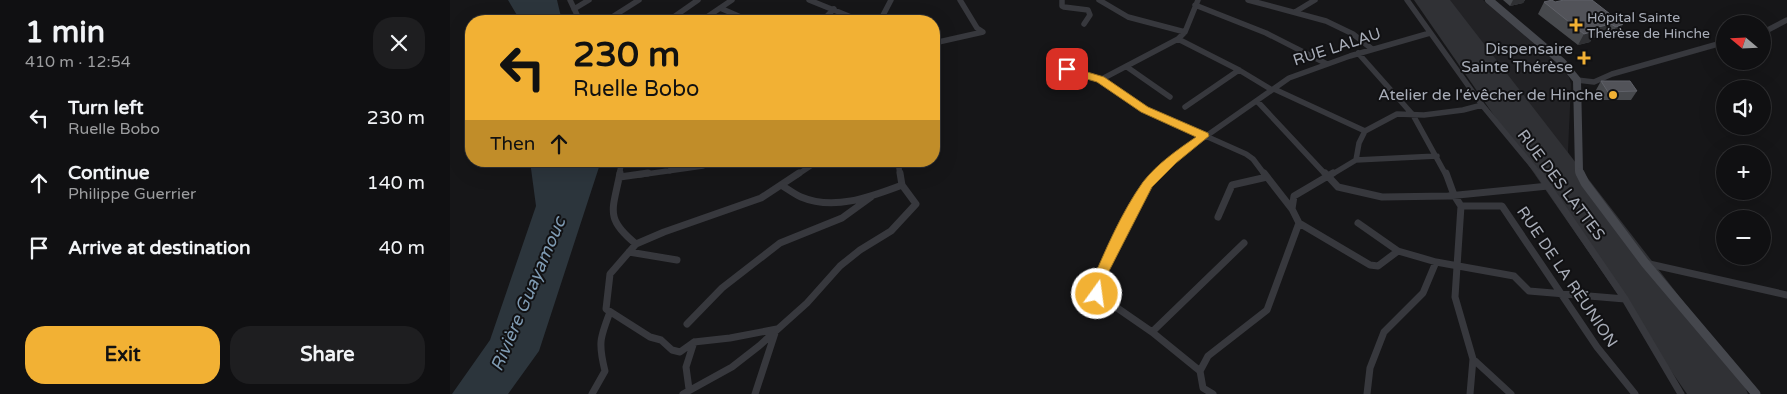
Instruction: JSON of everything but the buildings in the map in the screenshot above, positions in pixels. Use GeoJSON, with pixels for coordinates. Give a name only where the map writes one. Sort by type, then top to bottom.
{"type":"FeatureCollection","features":[{"type":"Feature","properties":{"kind":"main road"},"geometry":{"type":"LineString","coordinates":[[1489,0],[1562,62],[1577,80],[1579,172],[1591,194],[1645,263],[1756,394]]}},
{"type":"Feature","properties":{"kind":"street"},"geometry":{"type":"LineString","coordinates":[[570,0],[577,15]]}},
{"type":"Feature","properties":{"kind":"street"},"geometry":{"type":"LineString","coordinates":[[574,9],[589,0]]}},
{"type":"Feature","properties":{"kind":"street"},"geometry":{"type":"LineString","coordinates":[[619,15],[639,0]]}},
{"type":"Feature","properties":{"kind":"street"},"geometry":{"type":"LineString","coordinates":[[677,15],[698,0]]}},
{"type":"Feature","properties":{"kind":"street"},"geometry":{"type":"LineString","coordinates":[[710,15],[732,0]]}},
{"type":"Feature","properties":{"kind":"street"},"geometry":{"type":"LineString","coordinates":[[809,0],[846,15]]}},
{"type":"Feature","properties":{"kind":"street"},"geometry":{"type":"LineString","coordinates":[[883,15],[891,0]]}},
{"type":"Feature","properties":{"kind":"street"},"geometry":{"type":"LineString","coordinates":[[940,42],[983,32],[977,28],[960,0]]}},
{"type":"Feature","properties":{"kind":"street"},"geometry":{"type":"LineString","coordinates":[[1062,0],[1064,8],[1088,10],[1090,15],[1084,24]]}},
{"type":"Feature","properties":{"kind":"street"},"geometry":{"type":"LineString","coordinates":[[1099,0],[1128,17],[1185,32]]}},
{"type":"Feature","properties":{"kind":"street"},"geometry":{"type":"LineString","coordinates":[[1248,0],[1295,12],[1351,33],[1372,49]]}},
{"type":"Feature","properties":{"kind":"street"},"geometry":{"type":"LineString","coordinates":[[1295,12],[1316,0]]}},
{"type":"Feature","properties":{"kind":"street","name":"RUE DES LATTES"},"geometry":{"type":"LineString","coordinates":[[1407,0],[1482,105],[1531,162],[1548,186],[1625,299],[1681,394]]}},
{"type":"Feature","properties":{"kind":"street"},"geometry":{"type":"LineString","coordinates":[[1100,80],[1178,39],[1185,32],[1196,3],[1266,33],[1326,64]]}},
{"type":"Feature","properties":{"kind":"street"},"geometry":{"type":"LineString","coordinates":[[720,8],[736,15]]}},
{"type":"Feature","properties":{"kind":"street"},"geometry":{"type":"LineString","coordinates":[[829,15],[834,10]]}},
{"type":"Feature","properties":{"kind":"street"},"geometry":{"type":"LineString","coordinates":[[1771,28],[1787,20]]}},
{"type":"Feature","properties":{"kind":"street","name":"RUE LALAU"},"geometry":{"type":"LineString","coordinates":[[1200,371],[1152,332],[1097,294],[1096,286],[1130,216],[1148,184],[1172,160],[1289,78],[1358,53],[1430,33]]}},
{"type":"Feature","properties":{"kind":"street"},"geometry":{"type":"LineString","coordinates":[[1178,39],[1273,89],[1365,131]]}},
{"type":"Feature","properties":{"kind":"street"},"geometry":{"type":"LineString","coordinates":[[1577,80],[1594,82],[1612,74],[1716,45]]}},
{"type":"Feature","properties":{"kind":"street"},"geometry":{"type":"LineString","coordinates":[[1358,53],[1413,115],[1437,156],[1454,195],[1461,206],[1455,297],[1473,359],[1470,394]]}},
{"type":"Feature","properties":{"kind":"street"},"geometry":{"type":"LineString","coordinates":[[1050,66],[1100,80],[1145,109],[1246,154],[1253,159],[1292,209],[1299,223],[1370,265],[1378,266],[1398,251]]}},
{"type":"Feature","properties":{"kind":"street"},"geometry":{"type":"LineString","coordinates":[[1127,67],[1170,97]]}},
{"type":"Feature","properties":{"kind":"street"},"geometry":{"type":"LineString","coordinates":[[1185,107],[1239,70]]}},
{"type":"Feature","properties":{"kind":"street"},"geometry":{"type":"LineString","coordinates":[[1257,101],[1338,187],[1382,197],[1454,195],[1548,186]]}},
{"type":"Feature","properties":{"kind":"street"},"geometry":{"type":"LineString","coordinates":[[1356,160],[1359,143],[1365,131],[1397,114],[1413,115],[1463,110],[1482,105]]}},
{"type":"Feature","properties":{"kind":"street"},"geometry":{"type":"LineString","coordinates":[[1292,209],[1294,196],[1356,160],[1437,156]]}},
{"type":"Feature","properties":{"kind":"street"},"geometry":{"type":"LineString","coordinates":[[621,167],[612,215],[620,231],[636,244]]}},
{"type":"Feature","properties":{"kind":"street"},"geometry":{"type":"LineString","coordinates":[[620,177],[695,167]]}},
{"type":"Feature","properties":{"kind":"street"},"geometry":{"type":"LineString","coordinates":[[777,329],[730,338],[694,342],[680,352],[672,350],[661,340],[650,337],[606,309],[610,274],[636,244],[664,232],[761,198],[809,167]]}},
{"type":"Feature","properties":{"kind":"street"},"geometry":{"type":"LineString","coordinates":[[694,342],[686,367],[686,392],[732,367],[760,346],[807,303],[840,266],[860,250],[891,231],[916,204],[902,185],[899,167]]}},
{"type":"Feature","properties":{"kind":"street"},"geometry":{"type":"LineString","coordinates":[[1218,217],[1232,185],[1267,177]]}},
{"type":"Feature","properties":{"kind":"street"},"geometry":{"type":"LineString","coordinates":[[781,185],[801,197],[825,203],[871,197],[902,185]]}},
{"type":"Feature","properties":{"kind":"street"},"geometry":{"type":"LineString","coordinates":[[687,324],[722,288],[780,243],[842,218],[871,197]]}},
{"type":"Feature","properties":{"kind":"street","name":"RUE DE LA RÉUNION"},"geometry":{"type":"LineString","coordinates":[[1461,206],[1502,206],[1597,348],[1635,394]]}},
{"type":"Feature","properties":{"kind":"street"},"geometry":{"type":"LineString","coordinates":[[1213,394],[1201,391],[1200,371],[1208,356],[1267,310],[1299,223]]}},
{"type":"Feature","properties":{"kind":"street"},"geometry":{"type":"LineString","coordinates":[[1358,223],[1398,251],[1436,262],[1514,276],[1529,291],[1625,299]]}},
{"type":"Feature","properties":{"kind":"street"},"geometry":{"type":"LineString","coordinates":[[1152,332],[1244,243]]}},
{"type":"Feature","properties":{"kind":"street"},"geometry":{"type":"LineString","coordinates":[[630,252],[677,260]]}},
{"type":"Feature","properties":{"kind":"street"},"geometry":{"type":"LineString","coordinates":[[1367,394],[1370,368],[1384,332],[1423,293],[1436,262]]}},
{"type":"Feature","properties":{"kind":"street"},"geometry":{"type":"LineString","coordinates":[[1645,263],[1787,295]]}},
{"type":"Feature","properties":{"kind":"street"},"geometry":{"type":"LineString","coordinates":[[592,394],[605,371],[600,351],[600,339],[610,312]]}},
{"type":"Feature","properties":{"kind":"street"},"geometry":{"type":"LineString","coordinates":[[755,394],[777,329]]}},
{"type":"Feature","properties":{"kind":"street"},"geometry":{"type":"LineString","coordinates":[[1473,359],[1511,394]]}},
{"type":"Feature","properties":{"kind":"shaded area"},"geometry":{"type":"Polygon","coordinates":[[[1419,0],[1483,0],[1558,64],[1569,77],[1571,84],[1569,171],[1580,188],[1742,394],[1701,394],[1419,0]]]}},
{"type":"Feature","properties":{"kind":"water"},"geometry":{"type":"Polygon","coordinates":[[[508,0],[557,0],[561,15],[517,15],[508,0]]]}},
{"type":"Feature","properties":{"kind":"water","name":"Rivière Guayamouc"},"geometry":{"type":"Polygon","coordinates":[[[531,167],[599,167],[539,351],[508,394],[452,394],[490,340],[536,206],[531,167]]]}},
{"type":"Feature","properties":{"kind":"runway"},"geometry":{"type":"LineString","coordinates":[[1432,0],[1720,394]]}},
{"type":"Feature","properties":{"kind":"place","name":"Hôpital Sainte Thérèse de Hinche"},"geometry":{"type":"Point","coordinates":[1576,25]}},
{"type":"Feature","properties":{"kind":"place","name":"Dispensaire Sainte Thérèse"},"geometry":{"type":"Point","coordinates":[1584,58]}},
{"type":"Feature","properties":{"kind":"place","name":"Atelier de l'évêcher de Hinche"},"geometry":{"type":"Point","coordinates":[1613,95]}},
{"type":"Feature","properties":{"kind":"route"},"geometry":{"type":"LineString","coordinates":[[1067,69],[1086,77],[1100,80],[1145,109],[1204,136],[1172,160],[1148,184],[1102,273],[1096,286],[1097,294]]}}]}
